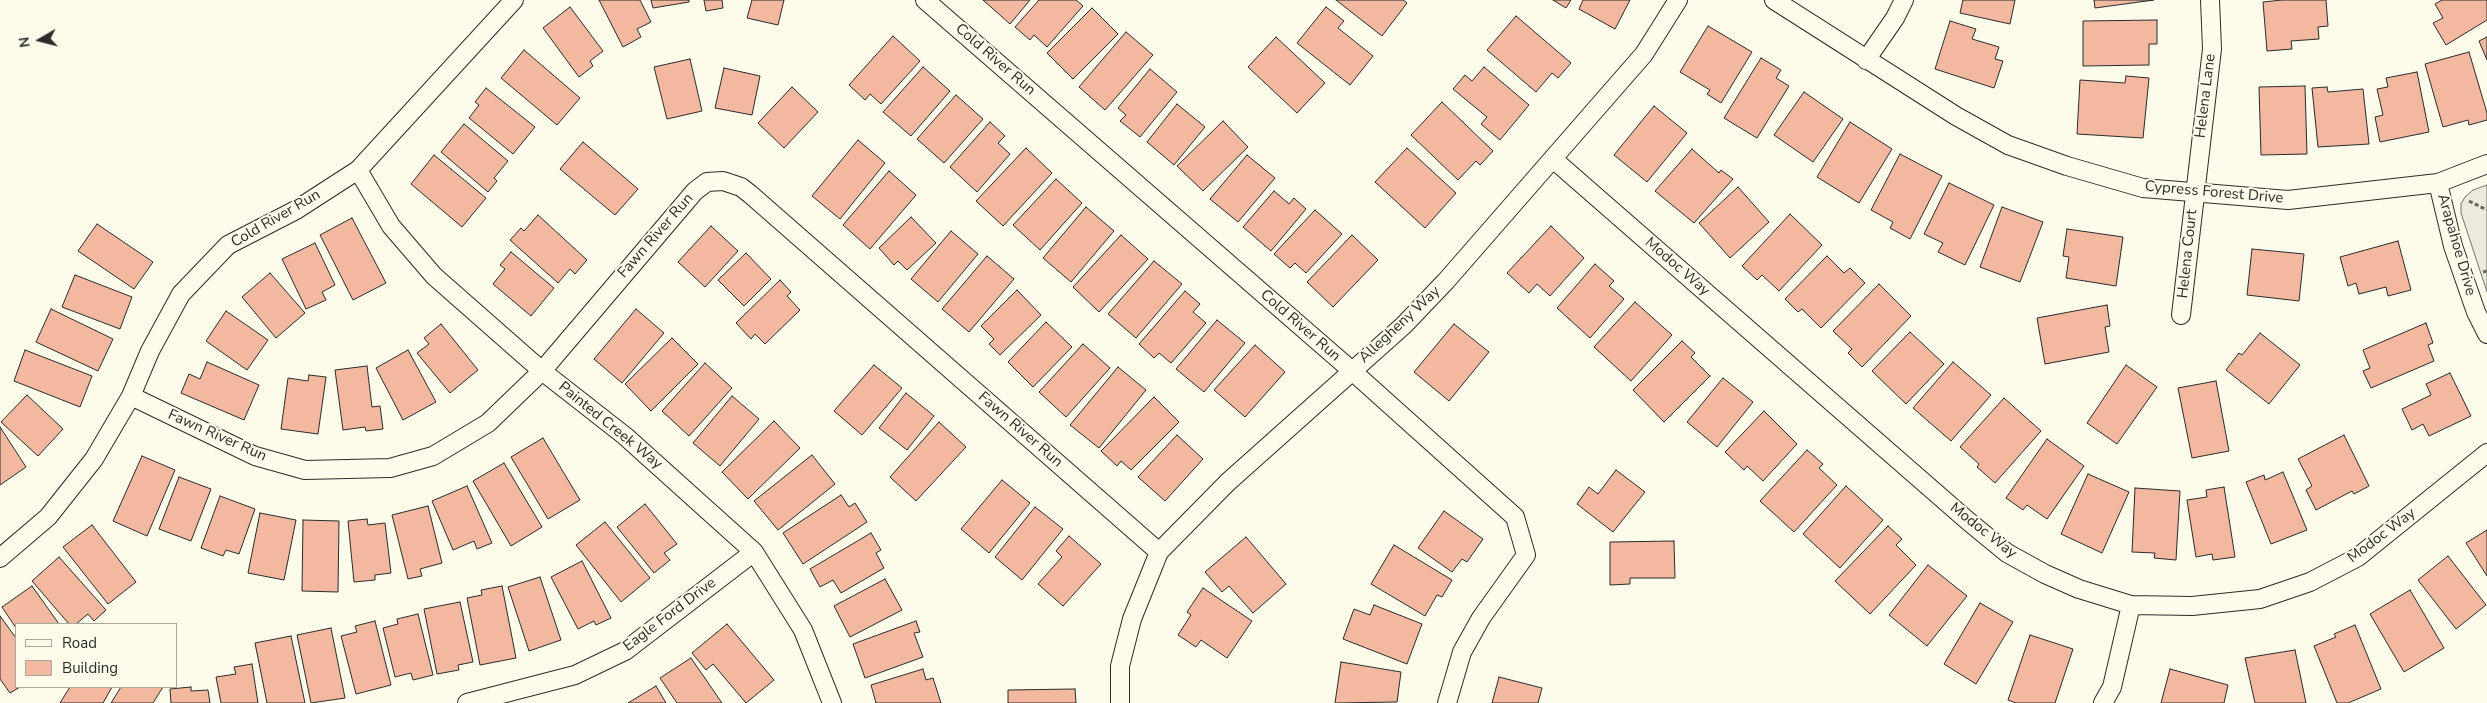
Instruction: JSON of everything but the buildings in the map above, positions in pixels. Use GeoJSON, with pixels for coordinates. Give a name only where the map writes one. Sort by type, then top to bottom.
{"type":"FeatureCollection","features":[{"type":"Feature","properties":{"kind":"street","name":"Cold River Run"},"geometry":{"type":"LineString","coordinates":[[0,558],[48,517],[94,459],[131,396],[150,351],[181,294],[228,245],[296,210],[358,170],[514,0]]}},
{"type":"Feature","properties":{"kind":"street","name":"Cold River Run"},"geometry":{"type":"LineString","coordinates":[[925,0],[1351,370],[1515,517],[1526,555],[1481,618],[1462,652],[1447,703]]}},
{"type":"Feature","properties":{"kind":"street","name":"Allegheny Way"},"geometry":{"type":"LineString","coordinates":[[1120,703],[1120,666],[1132,618],[1158,552],[1228,482],[1351,370],[1404,325],[1446,281],[1644,54],[1678,0]]}},
{"type":"Feature","properties":{"kind":"street","name":"Cypress Forest Drive"},"geometry":{"type":"LineString","coordinates":[[1774,0],[1956,116],[2008,145],[2067,166],[2143,188],[2288,200],[2438,183],[2487,164]]}},
{"type":"Feature","properties":{"kind":"street"},"geometry":{"type":"LineString","coordinates":[[1866,60],[1895,18],[1904,0]]}},
{"type":"Feature","properties":{"kind":"street","name":"Helena Lane"},"geometry":{"type":"LineString","coordinates":[[2195,193],[2212,49],[2210,0]]}},
{"type":"Feature","properties":{"kind":"street","name":"Modoc Way"},"geometry":{"type":"LineString","coordinates":[[1553,159],[2007,553],[2045,574],[2079,589],[2131,605],[2192,606],[2260,599],[2310,582],[2358,557],[2487,453]]}},
{"type":"Feature","properties":{"kind":"street","name":"Painted Creek Way"},"geometry":{"type":"LineString","coordinates":[[358,170],[391,226],[434,276],[542,371],[625,436],[754,552],[803,630],[832,703]]}},
{"type":"Feature","properties":{"kind":"street","name":"Fawn River Run"},"geometry":{"type":"LineString","coordinates":[[131,396],[255,456],[305,470],[390,468],[433,456],[488,423],[542,371],[695,191],[706,182],[723,181],[732,183],[750,194],[1158,552]]}},
{"type":"Feature","properties":{"kind":"street","name":"Arapahoe Drive"},"geometry":{"type":"LineString","coordinates":[[2438,183],[2453,246],[2476,312],[2487,334]]}},
{"type":"Feature","properties":{"kind":"street","name":"Helena Court"},"geometry":{"type":"LineString","coordinates":[[2181,315],[2195,193]]}},
{"type":"Feature","properties":{"kind":"street","name":"Eagle Ford Drive"},"geometry":{"type":"LineString","coordinates":[[466,703],[575,675],[625,651],[754,552]]}},
{"type":"Feature","properties":{"kind":"street"},"geometry":{"type":"LineString","coordinates":[[2103,703],[2112,687],[2131,605]]}},
{"type":"Feature","properties":{"kind":"path"},"geometry":{"type":"LineString","coordinates":[[2469,201],[2487,210]]}},
{"type":"Feature","properties":{"kind":"shaded area"},"geometry":{"type":"Polygon","coordinates":[[[2487,185],[2487,292],[2461,213],[2461,204],[2465,197],[2473,190],[2487,185]]]}}]}
